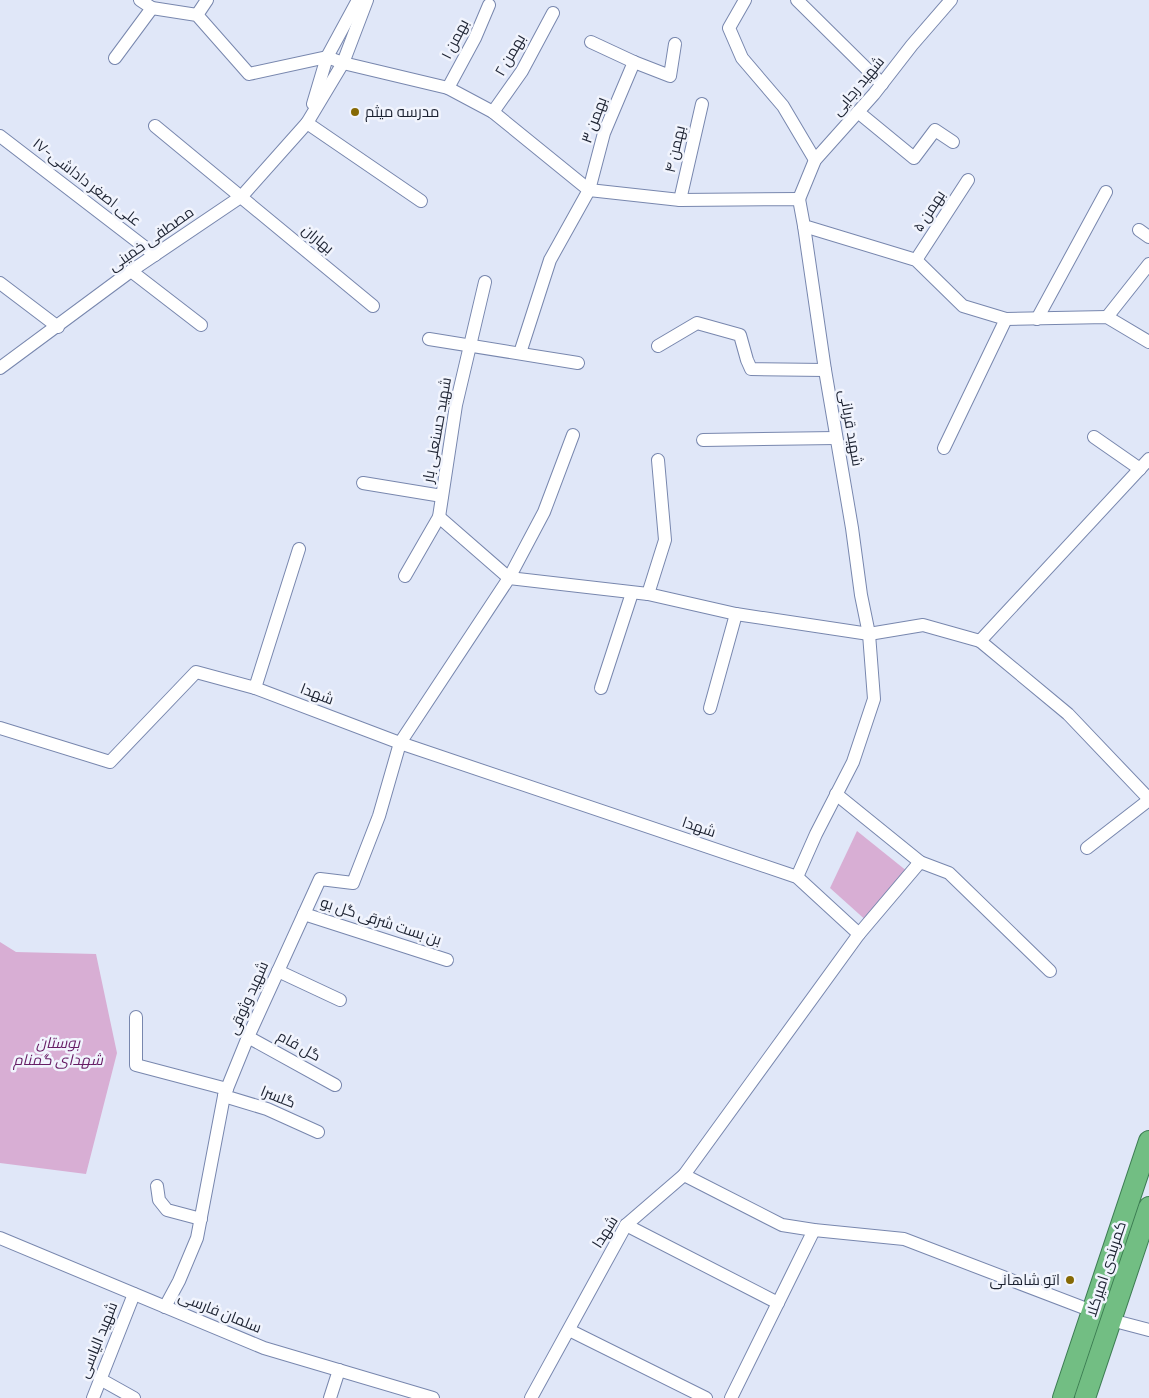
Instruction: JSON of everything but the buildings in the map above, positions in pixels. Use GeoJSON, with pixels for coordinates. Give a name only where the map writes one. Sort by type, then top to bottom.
{"type":"FeatureCollection","features":[{"type":"Feature","properties":{"kind":"highway","name":"کمربندی امیرکلا"},"geometry":{"type":"LineString","coordinates":[[1063,1398],[1149,1141]]}},
{"type":"Feature","properties":{"kind":"highway","name":"کمربندی امیرکلا"},"geometry":{"type":"LineString","coordinates":[[1085,1398],[1149,1207]]}},
{"type":"Feature","properties":{"kind":"street"},"geometry":{"type":"LineString","coordinates":[[197,15],[207,0]]}},
{"type":"Feature","properties":{"kind":"street","name":"مصطفی خمینی"},"geometry":{"type":"LineString","coordinates":[[307,123],[327,56],[358,0]]}},
{"type":"Feature","properties":{"kind":"street","name":"مصطفی خمینی"},"geometry":{"type":"LineString","coordinates":[[0,368],[131,271],[242,196],[307,123],[343,63],[367,0]]}},
{"type":"Feature","properties":{"kind":"street"},"geometry":{"type":"LineString","coordinates":[[745,0],[729,28],[742,58],[783,106],[815,160]]}},
{"type":"Feature","properties":{"kind":"street"},"geometry":{"type":"LineString","coordinates":[[798,0],[882,84]]}},
{"type":"Feature","properties":{"kind":"street","name":"شهید رجایی"},"geometry":{"type":"LineString","coordinates":[[799,199],[815,160],[882,84],[912,45],[951,0]]}},
{"type":"Feature","properties":{"kind":"street"},"geometry":{"type":"LineString","coordinates":[[115,58],[145,2],[197,15],[249,74],[327,56],[343,63],[448,88],[493,112],[589,190],[680,200],[799,199]]}},
{"type":"Feature","properties":{"kind":"street","name":"بهمن ۱"},"geometry":{"type":"LineString","coordinates":[[448,88],[475,38],[489,5]]}},
{"type":"Feature","properties":{"kind":"street","name":"بهمن ۲"},"geometry":{"type":"LineString","coordinates":[[493,112],[522,71],[553,13]]}},
{"type":"Feature","properties":{"kind":"street"},"geometry":{"type":"LineString","coordinates":[[592,42],[634,62],[670,76],[675,44]]}},
{"type":"Feature","properties":{"kind":"street","name":"بهمن ۳"},"geometry":{"type":"LineString","coordinates":[[520,353],[550,260],[589,190],[604,133],[634,62]]}},
{"type":"Feature","properties":{"kind":"street","name":"بهمن ۴"},"geometry":{"type":"LineString","coordinates":[[680,200],[702,104]]}},
{"type":"Feature","properties":{"kind":"street"},"geometry":{"type":"LineString","coordinates":[[858,112],[914,158],[935,130],[953,142]]}},
{"type":"Feature","properties":{"kind":"street"},"geometry":{"type":"LineString","coordinates":[[307,123],[421,201]]}},
{"type":"Feature","properties":{"kind":"street","name":"بهاران"},"geometry":{"type":"LineString","coordinates":[[155,126],[373,306]]}},
{"type":"Feature","properties":{"kind":"street","name":"علی اصغر داداشی-۱۷"},"geometry":{"type":"LineString","coordinates":[[0,136],[154,255]]}},
{"type":"Feature","properties":{"kind":"street","name":"بهمن ۵"},"geometry":{"type":"LineString","coordinates":[[916,260],[968,180]]}},
{"type":"Feature","properties":{"kind":"street"},"geometry":{"type":"LineString","coordinates":[[1037,319],[1106,192]]}},
{"type":"Feature","properties":{"kind":"street","name":"شهید قربانی"},"geometry":{"type":"LineString","coordinates":[[796,877],[853,762],[874,699],[869,634],[861,595],[799,199]]}},
{"type":"Feature","properties":{"kind":"street"},"geometry":{"type":"LineString","coordinates":[[804,226],[916,260],[963,306],[1006,319],[1107,317],[1149,342]]}},
{"type":"Feature","properties":{"kind":"street"},"geometry":{"type":"LineString","coordinates":[[1107,317],[1149,264]]}},
{"type":"Feature","properties":{"kind":"street"},"geometry":{"type":"LineString","coordinates":[[131,271],[201,325]]}},
{"type":"Feature","properties":{"kind":"street","name":"شهید حسنعلی بار"},"geometry":{"type":"LineString","coordinates":[[405,576],[439,517],[456,405],[485,282]]}},
{"type":"Feature","properties":{"kind":"street"},"geometry":{"type":"LineString","coordinates":[[0,283],[58,326]]}},
{"type":"Feature","properties":{"kind":"street"},"geometry":{"type":"LineString","coordinates":[[944,448],[1006,319]]}},
{"type":"Feature","properties":{"kind":"street"},"geometry":{"type":"LineString","coordinates":[[658,346],[697,323],[740,335],[746,360],[751,369],[825,370]]}},
{"type":"Feature","properties":{"kind":"street"},"geometry":{"type":"LineString","coordinates":[[429,339],[578,363]]}},
{"type":"Feature","properties":{"kind":"street"},"geometry":{"type":"LineString","coordinates":[[400,743],[509,578],[544,512],[573,435]]}},
{"type":"Feature","properties":{"kind":"street"},"geometry":{"type":"LineString","coordinates":[[980,641],[1144,464],[1094,437]]}},
{"type":"Feature","properties":{"kind":"street"},"geometry":{"type":"LineString","coordinates":[[703,440],[836,438]]}},
{"type":"Feature","properties":{"kind":"street"},"geometry":{"type":"LineString","coordinates":[[648,594],[664,540],[658,460]]}},
{"type":"Feature","properties":{"kind":"street"},"geometry":{"type":"LineString","coordinates":[[363,482],[442,496]]}},
{"type":"Feature","properties":{"kind":"street"},"geometry":{"type":"LineString","coordinates":[[439,517],[509,578],[648,594],[736,614],[869,634],[923,625],[980,641],[1068,714],[1149,799],[1087,848]]}},
{"type":"Feature","properties":{"kind":"street"},"geometry":{"type":"LineString","coordinates":[[255,688],[299,549]]}},
{"type":"Feature","properties":{"kind":"street"},"geometry":{"type":"LineString","coordinates":[[601,688],[632,593]]}},
{"type":"Feature","properties":{"kind":"street"},"geometry":{"type":"LineString","coordinates":[[710,708],[736,614]]}},
{"type":"Feature","properties":{"kind":"street","name":"شهدا"},"geometry":{"type":"LineString","coordinates":[[0,728],[110,762],[196,672],[255,688],[400,743],[796,877],[859,934],[684,1176],[626,1225],[531,1398]]}},
{"type":"Feature","properties":{"kind":"street","name":"شهید وثوقی"},"geometry":{"type":"LineString","coordinates":[[165,1307],[197,1238],[225,1092],[320,879],[353,883],[379,816],[400,743]]}},
{"type":"Feature","properties":{"kind":"street"},"geometry":{"type":"LineString","coordinates":[[836,794],[920,862],[950,873],[1050,971]]}},
{"type":"Feature","properties":{"kind":"street"},"geometry":{"type":"LineString","coordinates":[[859,934],[920,862]]}},
{"type":"Feature","properties":{"kind":"street","name":"بن بست شرقی گل بو"},"geometry":{"type":"LineString","coordinates":[[304,914],[447,960]]}},
{"type":"Feature","properties":{"kind":"street"},"geometry":{"type":"LineString","coordinates":[[278,971],[340,1000]]}},
{"type":"Feature","properties":{"kind":"street","name":"گلسرا"},"geometry":{"type":"LineString","coordinates":[[136,1017],[136,1065],[225,1092],[318,1132]]}},
{"type":"Feature","properties":{"kind":"street","name":"گل فام"},"geometry":{"type":"LineString","coordinates":[[248,1037],[335,1084]]}},
{"type":"Feature","properties":{"kind":"street"},"geometry":{"type":"LineString","coordinates":[[684,1176],[782,1225],[904,1239],[1092,1310]]}},
{"type":"Feature","properties":{"kind":"street"},"geometry":{"type":"LineString","coordinates":[[157,1186],[158,1200],[167,1210],[201,1219]]}},
{"type":"Feature","properties":{"kind":"street"},"geometry":{"type":"LineString","coordinates":[[626,1225],[778,1303]]}},
{"type":"Feature","properties":{"kind":"street"},"geometry":{"type":"LineString","coordinates":[[731,1398],[814,1230]]}},
{"type":"Feature","properties":{"kind":"street","name":"سلمان فارسی"},"geometry":{"type":"LineString","coordinates":[[0,1238],[264,1348],[428,1397]]}},
{"type":"Feature","properties":{"kind":"street","name":"شهید الیاسی"},"geometry":{"type":"LineString","coordinates":[[93,1398],[134,1294]]}},
{"type":"Feature","properties":{"kind":"street"},"geometry":{"type":"LineString","coordinates":[[1111,1320],[1149,1330]]}},
{"type":"Feature","properties":{"kind":"street"},"geometry":{"type":"LineString","coordinates":[[569,1330],[706,1398]]}},
{"type":"Feature","properties":{"kind":"street"},"geometry":{"type":"LineString","coordinates":[[330,1398],[339,1370]]}},
{"type":"Feature","properties":{"kind":"street"},"geometry":{"type":"LineString","coordinates":[[100,1380],[134,1398]]}},
{"type":"Feature","properties":{"kind":"green space"},"geometry":{"type":"Polygon","coordinates":[[[857,831],[913,876],[869,923],[830,888],[857,831]]]}},
{"type":"Feature","properties":{"kind":"green space","name":"بوستان شهدای گمنام"},"geometry":{"type":"Polygon","coordinates":[[[0,942],[16,952],[96,954],[117,1053],[86,1174],[0,1163],[0,942]]]}},
{"type":"Feature","properties":{"kind":"place","name":"مدرسه میثم"},"geometry":{"type":"Point","coordinates":[355,112]}},
{"type":"Feature","properties":{"kind":"place","name":"اتو شاهانی"},"geometry":{"type":"Point","coordinates":[1070,1280]}}]}
